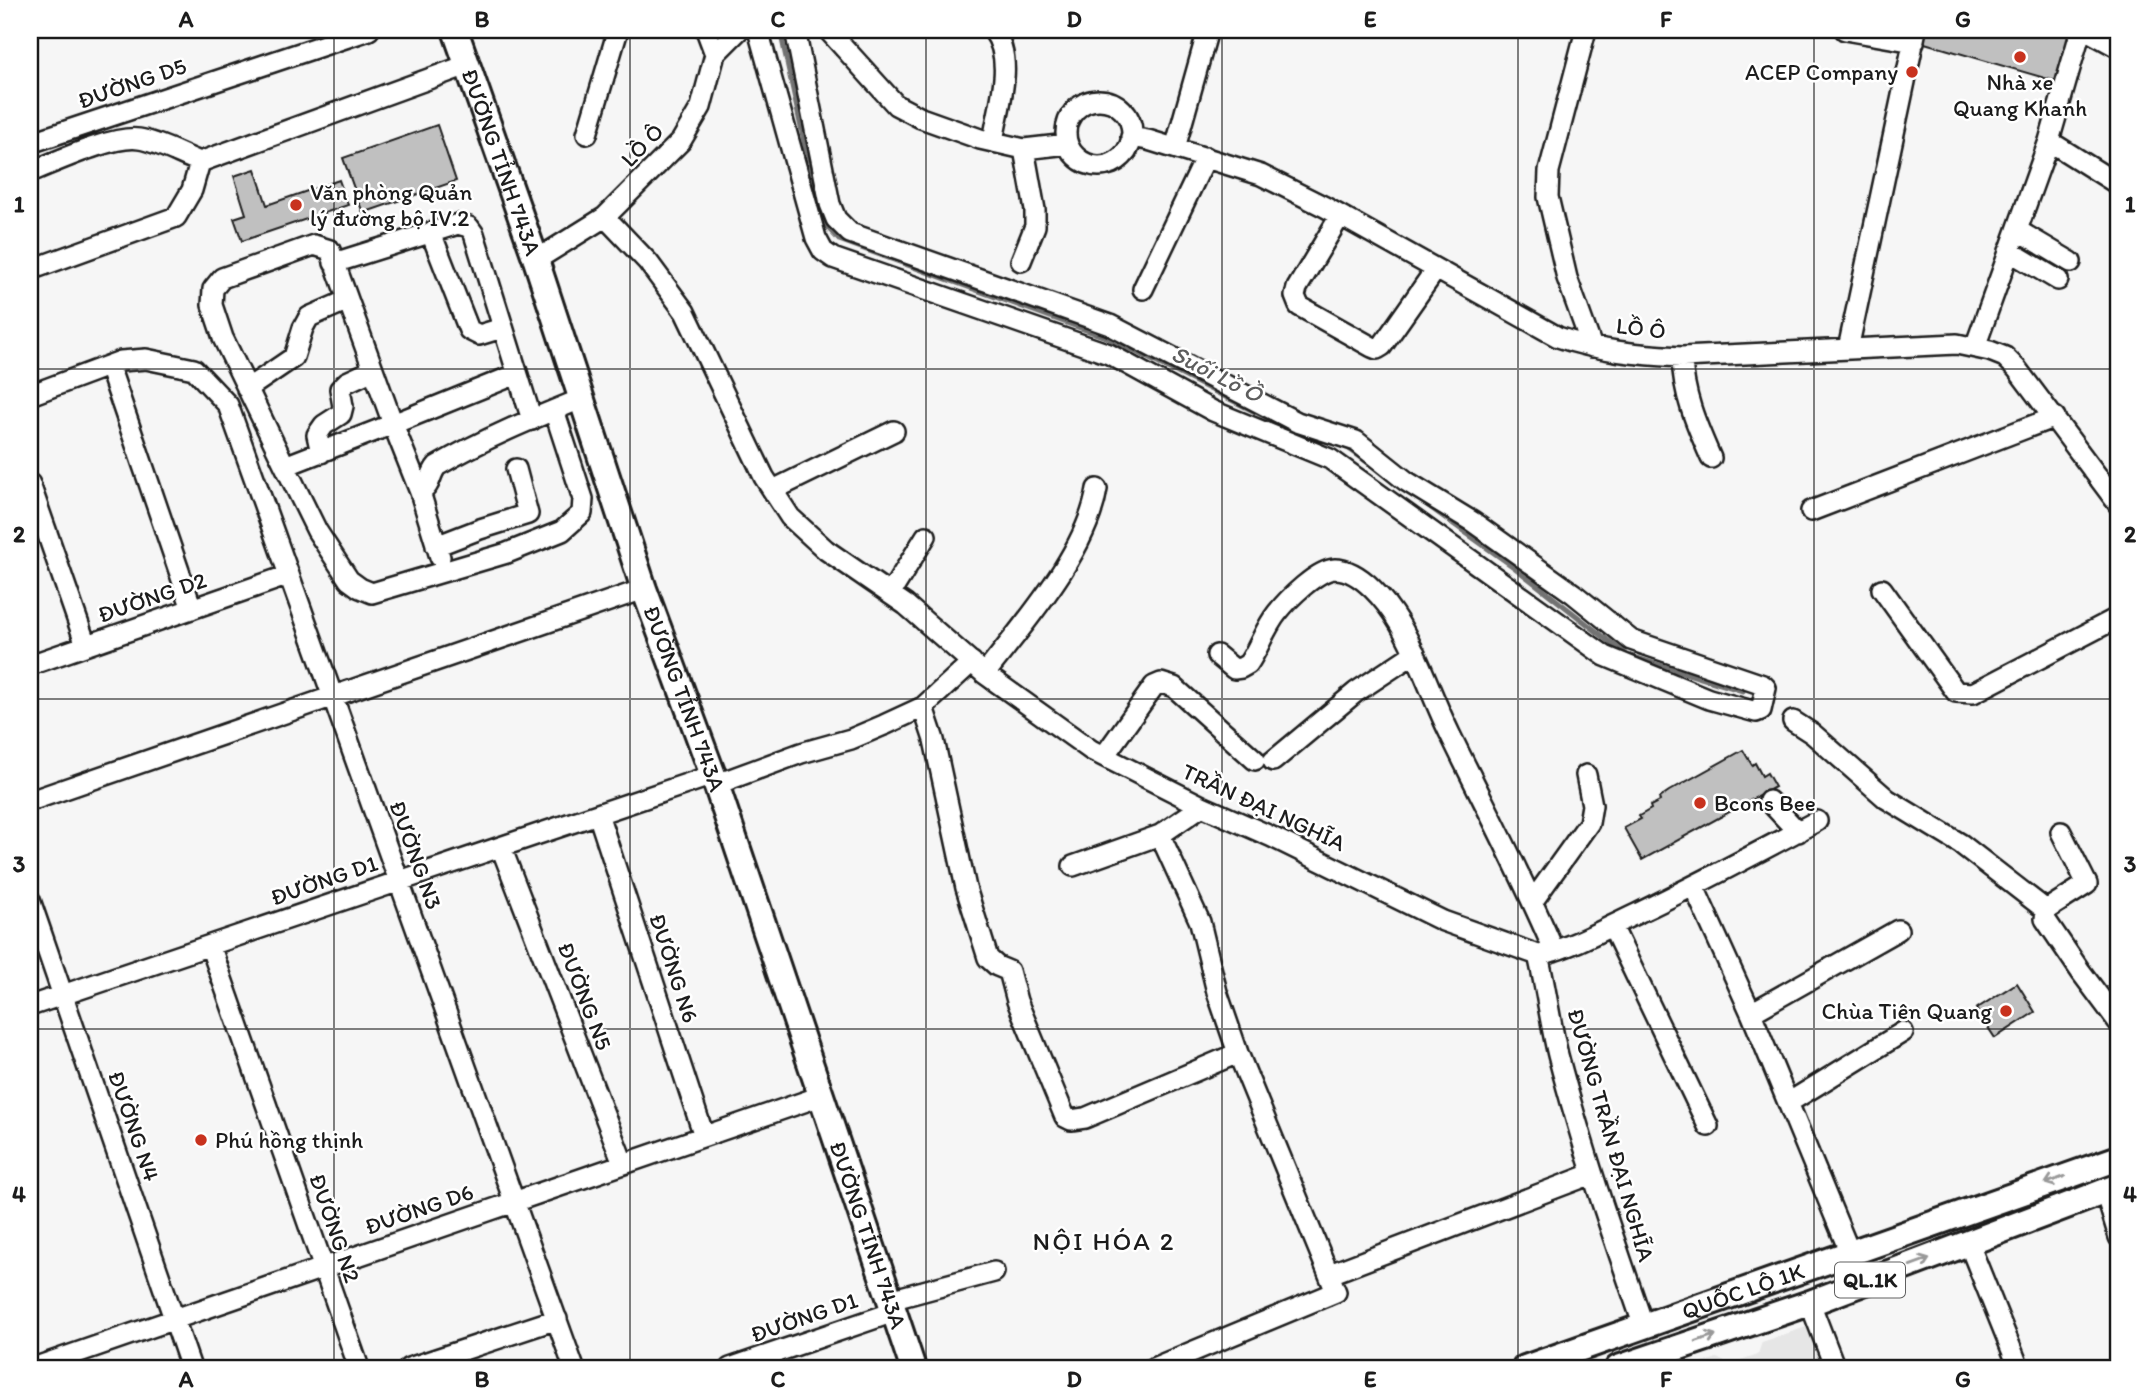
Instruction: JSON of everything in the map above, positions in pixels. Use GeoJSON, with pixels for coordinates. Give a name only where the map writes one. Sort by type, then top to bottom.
{"type":"FeatureCollection","features":[{"type":"Feature","properties":{"kind":"main road","name":"ĐƯỜNG TỈNH 743A"},"geometry":{"type":"LineString","coordinates":[[455,30],[536,260],[644,589],[715,780],[913,1368]]}},
{"type":"Feature","properties":{"kind":"main road","name":"QUỐC LỘ 1K"},"geometry":{"type":"LineString","coordinates":[[1525,1368],[2119,1158]]}},
{"type":"Feature","properties":{"kind":"main road","name":"QUỐC LỘ 1K"},"geometry":{"type":"LineString","coordinates":[[1618,1368],[1810,1303],[2112,1188]]}},
{"type":"Feature","properties":{"kind":"street","name":"ĐƯỜNG D5"},"geometry":{"type":"LineString","coordinates":[[30,144],[369,30]]}},
{"type":"Feature","properties":{"kind":"street"},"geometry":{"type":"LineString","coordinates":[[587,134],[618,30]]}},
{"type":"Feature","properties":{"kind":"street"},"geometry":{"type":"LineString","coordinates":[[706,30],[715,54],[739,30]]}},
{"type":"Feature","properties":{"kind":"street"},"geometry":{"type":"LineString","coordinates":[[758,30],[816,238],[823,251],[832,258],[1109,354],[1213,411],[1330,459],[1456,529],[1574,594],[1631,640],[1763,685],[1766,688],[1761,710],[1756,712],[1709,699],[1605,656],[1456,529],[1406,481],[1356,441],[1297,422],[1110,325],[849,233],[836,219],[830,204],[795,30]]}},
{"type":"Feature","properties":{"kind":"street"},"geometry":{"type":"LineString","coordinates":[[828,30],[896,105],[922,118],[993,142],[1024,149],[1069,145]]}},
{"type":"Feature","properties":{"kind":"street"},"geometry":{"type":"LineString","coordinates":[[993,30],[1003,49],[1005,66],[993,142]]}},
{"type":"Feature","properties":{"kind":"street"},"geometry":{"type":"LineString","coordinates":[[1175,148],[1208,30]]}},
{"type":"Feature","properties":{"kind":"street"},"geometry":{"type":"LineString","coordinates":[[1586,30],[1549,171],[1548,197],[1567,278],[1592,347]]}},
{"type":"Feature","properties":{"kind":"street"},"geometry":{"type":"LineString","coordinates":[[1845,30],[1915,36],[1848,349]]}},
{"type":"Feature","properties":{"kind":"street"},"geometry":{"type":"LineString","coordinates":[[1975,348],[2049,141],[2083,30],[2119,48]]}},
{"type":"Feature","properties":{"kind":"street","name":"LỒ Ô"},"geometry":{"type":"LineString","coordinates":[[536,260],[605,216],[681,141],[701,107],[715,54]]}},
{"type":"Feature","properties":{"kind":"street"},"geometry":{"type":"LineString","coordinates":[[30,172],[102,145],[129,138],[141,139],[200,162],[467,65]]}},
{"type":"Feature","properties":{"kind":"street"},"geometry":{"type":"LineString","coordinates":[[1096,100],[1116,106],[1130,122],[1131,137],[1125,153],[1107,165],[1086,163],[1077,157],[1069,145],[1066,128],[1070,118],[1076,109],[1096,100]]}},
{"type":"Feature","properties":{"kind":"street","name":"LỒ Ô"},"geometry":{"type":"LineString","coordinates":[[1131,137],[1261,175],[1558,337],[1592,347],[1682,357],[1956,344],[2004,357],[2034,388],[2119,505]]}},
{"type":"Feature","properties":{"kind":"street"},"geometry":{"type":"LineString","coordinates":[[2049,141],[2119,185]]}},
{"type":"Feature","properties":{"kind":"street"},"geometry":{"type":"LineString","coordinates":[[1021,261],[1035,226],[1035,210],[1024,149]]}},
{"type":"Feature","properties":{"kind":"street"},"geometry":{"type":"LineString","coordinates":[[1143,289],[1206,157]]}},
{"type":"Feature","properties":{"kind":"street"},"geometry":{"type":"LineString","coordinates":[[30,270],[176,217],[192,190],[200,162]]}},
{"type":"Feature","properties":{"kind":"street","name":"TRẦN ĐẠI NGHĨA"},"geometry":{"type":"LineString","coordinates":[[605,216],[648,262],[685,312],[729,407],[773,490],[790,517],[826,550],[890,594],[1048,721],[1104,756],[1202,806],[1443,920],[1546,953]]}},
{"type":"Feature","properties":{"kind":"street"},"geometry":{"type":"LineString","coordinates":[[1340,216],[1295,296],[1300,306],[1372,347],[1377,349],[1382,346],[1436,269]]}},
{"type":"Feature","properties":{"kind":"street"},"geometry":{"type":"LineString","coordinates":[[334,263],[458,224],[469,227],[474,234],[532,420]]}},
{"type":"Feature","properties":{"kind":"street"},"geometry":{"type":"LineString","coordinates":[[2017,230],[2071,262]]}},
{"type":"Feature","properties":{"kind":"street"},"geometry":{"type":"LineString","coordinates":[[431,233],[469,330],[479,335],[502,328]]}},
{"type":"Feature","properties":{"kind":"street"},"geometry":{"type":"LineString","coordinates":[[445,572],[420,492],[330,250],[314,246],[222,278],[213,289],[212,305],[223,338],[247,389],[317,531],[349,580],[360,589],[372,593],[445,572],[507,553],[562,531],[582,513],[583,499],[554,410]]}},
{"type":"Feature","properties":{"kind":"street"},"geometry":{"type":"LineString","coordinates":[[2009,251],[2058,279]]}},
{"type":"Feature","properties":{"kind":"street"},"geometry":{"type":"LineString","coordinates":[[247,389],[294,356],[309,317],[348,300]]}},
{"type":"Feature","properties":{"kind":"street"},"geometry":{"type":"LineString","coordinates":[[1682,357],[1682,379],[1689,408],[1711,458]]}},
{"type":"Feature","properties":{"kind":"street","name":"ĐƯỜNG N3"},"geometry":{"type":"LineString","coordinates":[[109,366],[121,361],[146,359],[194,369],[228,405],[574,1368]]}},
{"type":"Feature","properties":{"kind":"street"},"geometry":{"type":"LineString","coordinates":[[30,395],[109,366],[192,609]]}},
{"type":"Feature","properties":{"kind":"street"},"geometry":{"type":"LineString","coordinates":[[321,453],[317,435],[324,425],[341,414],[343,406],[340,389],[347,382],[373,370]]}},
{"type":"Feature","properties":{"kind":"street"},"geometry":{"type":"LineString","coordinates":[[285,466],[517,374]]}},
{"type":"Feature","properties":{"kind":"street"},"geometry":{"type":"LineString","coordinates":[[420,492],[429,486],[433,470],[474,444],[581,398]]}},
{"type":"Feature","properties":{"kind":"street"},"geometry":{"type":"LineString","coordinates":[[1811,511],[2055,417]]}},
{"type":"Feature","properties":{"kind":"street"},"geometry":{"type":"LineString","coordinates":[[773,490],[894,431]]}},
{"type":"Feature","properties":{"kind":"street"},"geometry":{"type":"LineString","coordinates":[[516,469],[534,541]]}},
{"type":"Feature","properties":{"kind":"street"},"geometry":{"type":"LineString","coordinates":[[30,484],[86,645]]}},
{"type":"Feature","properties":{"kind":"street"},"geometry":{"type":"LineString","coordinates":[[715,780],[851,739],[923,707],[979,668],[1025,623],[1074,551],[1087,527],[1097,489]]}},
{"type":"Feature","properties":{"kind":"street"},"geometry":{"type":"LineString","coordinates":[[436,546],[480,528],[528,514]]}},
{"type":"Feature","properties":{"kind":"street"},"geometry":{"type":"LineString","coordinates":[[890,594],[926,536]]}},
{"type":"Feature","properties":{"kind":"street","name":"ĐƯỜNG TRẦN ĐẠI NGHĨA"},"geometry":{"type":"LineString","coordinates":[[1217,655],[1234,668],[1248,664],[1277,613],[1320,573],[1335,569],[1362,580],[1398,621],[1533,901],[1546,953],[1558,1055],[1592,1174],[1644,1327]]}},
{"type":"Feature","properties":{"kind":"street","name":"ĐƯỜNG D2"},"geometry":{"type":"LineString","coordinates":[[30,665],[289,575]]}},
{"type":"Feature","properties":{"kind":"street"},"geometry":{"type":"LineString","coordinates":[[30,801],[644,589]]}},
{"type":"Feature","properties":{"kind":"street"},"geometry":{"type":"LineString","coordinates":[[1881,589],[1956,692],[1973,693],[2119,617]]}},
{"type":"Feature","properties":{"kind":"street"},"geometry":{"type":"LineString","coordinates":[[1104,756],[1154,686],[1161,682],[1174,687],[1264,760],[1356,692],[1415,653]]}},
{"type":"Feature","properties":{"kind":"street"},"geometry":{"type":"LineString","coordinates":[[923,707],[934,740],[966,888],[988,958],[992,963],[1009,971],[1017,1001],[1065,1117],[1071,1120],[1085,1118],[1238,1053]]}},
{"type":"Feature","properties":{"kind":"street"},"geometry":{"type":"LineString","coordinates":[[1793,721],[1813,734],[1887,799],[1961,844],[2046,910]]}},
{"type":"Feature","properties":{"kind":"street"},"geometry":{"type":"LineString","coordinates":[[1533,901],[1589,823],[1592,805],[1586,775]]}},
{"type":"Feature","properties":{"kind":"street","name":"ĐƯỜNG D1"},"geometry":{"type":"LineString","coordinates":[[30,1006],[598,814],[715,780]]}},
{"type":"Feature","properties":{"kind":"street"},"geometry":{"type":"LineString","coordinates":[[1769,801],[1798,832]]}},
{"type":"Feature","properties":{"kind":"street"},"geometry":{"type":"LineString","coordinates":[[1073,866],[1160,835],[1202,806]]}},
{"type":"Feature","properties":{"kind":"street","name":"ĐƯỜNG N6"},"geometry":{"type":"LineString","coordinates":[[598,814],[704,1136]]}},
{"type":"Feature","properties":{"kind":"street"},"geometry":{"type":"LineString","coordinates":[[1546,953],[1612,926],[1694,887],[1817,821]]}},
{"type":"Feature","properties":{"kind":"street"},"geometry":{"type":"LineString","coordinates":[[2046,910],[2087,884],[2061,832]]}},
{"type":"Feature","properties":{"kind":"street"},"geometry":{"type":"LineString","coordinates":[[1160,835],[1200,922],[1217,992],[1238,1053],[1333,1283]]}},
{"type":"Feature","properties":{"kind":"street","name":"ĐƯỜNG N5"},"geometry":{"type":"LineString","coordinates":[[501,847],[623,1163]]}},
{"type":"Feature","properties":{"kind":"street"},"geometry":{"type":"LineString","coordinates":[[1694,887],[1751,1013],[1850,1253]]}},
{"type":"Feature","properties":{"kind":"street","name":"ĐƯỜNG N4"},"geometry":{"type":"LineString","coordinates":[[30,900],[191,1368]]}},
{"type":"Feature","properties":{"kind":"street"},"geometry":{"type":"LineString","coordinates":[[2046,910],[2045,919],[2055,935],[2119,1023]]}},
{"type":"Feature","properties":{"kind":"street"},"geometry":{"type":"LineString","coordinates":[[1612,926],[1708,1126]]}},
{"type":"Feature","properties":{"kind":"street"},"geometry":{"type":"LineString","coordinates":[[1751,1013],[1898,930]]}},
{"type":"Feature","properties":{"kind":"street","name":"ĐƯỜNG N2"},"geometry":{"type":"LineString","coordinates":[[210,945],[359,1368]]}},
{"type":"Feature","properties":{"kind":"street"},"geometry":{"type":"LineString","coordinates":[[1788,1103],[1903,1032]]}},
{"type":"Feature","properties":{"kind":"street","name":"ĐƯỜNG D6"},"geometry":{"type":"LineString","coordinates":[[33,1368],[821,1096]]}},
{"type":"Feature","properties":{"kind":"street"},"geometry":{"type":"LineString","coordinates":[[1153,1368],[1333,1283],[1592,1174]]}},
{"type":"Feature","properties":{"kind":"street"},"geometry":{"type":"LineString","coordinates":[[2112,1188],[2119,1237]]}},
{"type":"Feature","properties":{"kind":"street"},"geometry":{"type":"LineString","coordinates":[[1969,1244],[2019,1368]]}},
{"type":"Feature","properties":{"kind":"street","name":"ĐƯỜNG D1"},"geometry":{"type":"LineString","coordinates":[[730,1368],[770,1362],[892,1306],[994,1272]]}},
{"type":"Feature","properties":{"kind":"street"},"geometry":{"type":"LineString","coordinates":[[1810,1303],[1835,1368]]}},
{"type":"Feature","properties":{"kind":"street"},"geometry":{"type":"LineString","coordinates":[[409,1368],[557,1319]]}},
{"type":"Feature","properties":{"kind":"street"},"geometry":{"type":"LineString","coordinates":[[30,1362],[33,1368]]}},
{"type":"Feature","properties":{"kind":"shaded area"},"geometry":{"type":"Polygon","coordinates":[[[1809,1326],[1825,1368],[1688,1368],[1717,1358],[1729,1364],[1758,1354],[1762,1342],[1809,1326]]]}},
{"type":"Feature","properties":{"kind":"building","name":"Nhà xe Quang Khanh"},"geometry":{"type":"Polygon","coordinates":[[[1880,30],[2078,30],[2062,83],[1880,30]]]}},
{"type":"Feature","properties":{"kind":"building"},"geometry":{"type":"Polygon","coordinates":[[[437,125],[456,181],[363,213],[343,158],[437,125]]]}},
{"type":"Feature","properties":{"kind":"building","name":"Văn phòng Quản lý đường bộ IV.2"},"geometry":{"type":"Polygon","coordinates":[[[255,169],[267,205],[339,180],[348,205],[242,241],[234,218],[246,214],[234,176],[255,169]]]}},
{"type":"Feature","properties":{"kind":"building","name":"Bcons Bee"},"geometry":{"type":"Polygon","coordinates":[[[1743,750],[1762,776],[1767,773],[1775,787],[1642,860],[1624,828],[1641,819],[1639,816],[1651,809],[1650,806],[1660,801],[1659,798],[1669,791],[1743,750]]]}},
{"type":"Feature","properties":{"kind":"building","name":"Chùa Tiên Quang"},"geometry":{"type":"Polygon","coordinates":[[[2017,983],[2035,1012],[1995,1038],[1976,1009],[2017,983]]]}},
{"type":"Feature","properties":{"kind":"waterway","name":"Suối Lồ Ồ"},"geometry":{"type":"LineString","coordinates":[[780,30],[810,169],[828,228],[839,240],[1108,338],[1297,433],[1312,437]]}},
{"type":"Feature","properties":{"kind":"waterway","name":"Suối Lồ Ồ"},"geometry":{"type":"LineString","coordinates":[[1345,446],[1371,465]]}},
{"type":"Feature","properties":{"kind":"waterway","name":"Suối Lồ Ồ"},"geometry":{"type":"LineString","coordinates":[[1424,503],[1515,568],[1627,655],[1743,691]]}},
{"type":"Feature","properties":{"kind":"place","name":"Nhà xe Quang Khanh"},"geometry":{"type":"Point","coordinates":[2020,57]}},
{"type":"Feature","properties":{"kind":"place","name":"ACEP Company"},"geometry":{"type":"Point","coordinates":[1912,72]}},
{"type":"Feature","properties":{"kind":"place","name":"Văn phòng Quản lý đường bộ IV.2"},"geometry":{"type":"Point","coordinates":[296,205]}},
{"type":"Feature","properties":{"kind":"place","name":"Bcons Bee"},"geometry":{"type":"Point","coordinates":[1700,803]}},
{"type":"Feature","properties":{"kind":"place","name":"Chùa Tiên Quang"},"geometry":{"type":"Point","coordinates":[2006,1011]}},
{"type":"Feature","properties":{"kind":"place","name":"Phú hồng thịnh"},"geometry":{"type":"Point","coordinates":[201,1140]}},
{"type":"Feature","properties":{"kind":"district","name":"NỘI HÓA 2"},"geometry":{"type":"Point","coordinates":[1104,1241]}}]}
